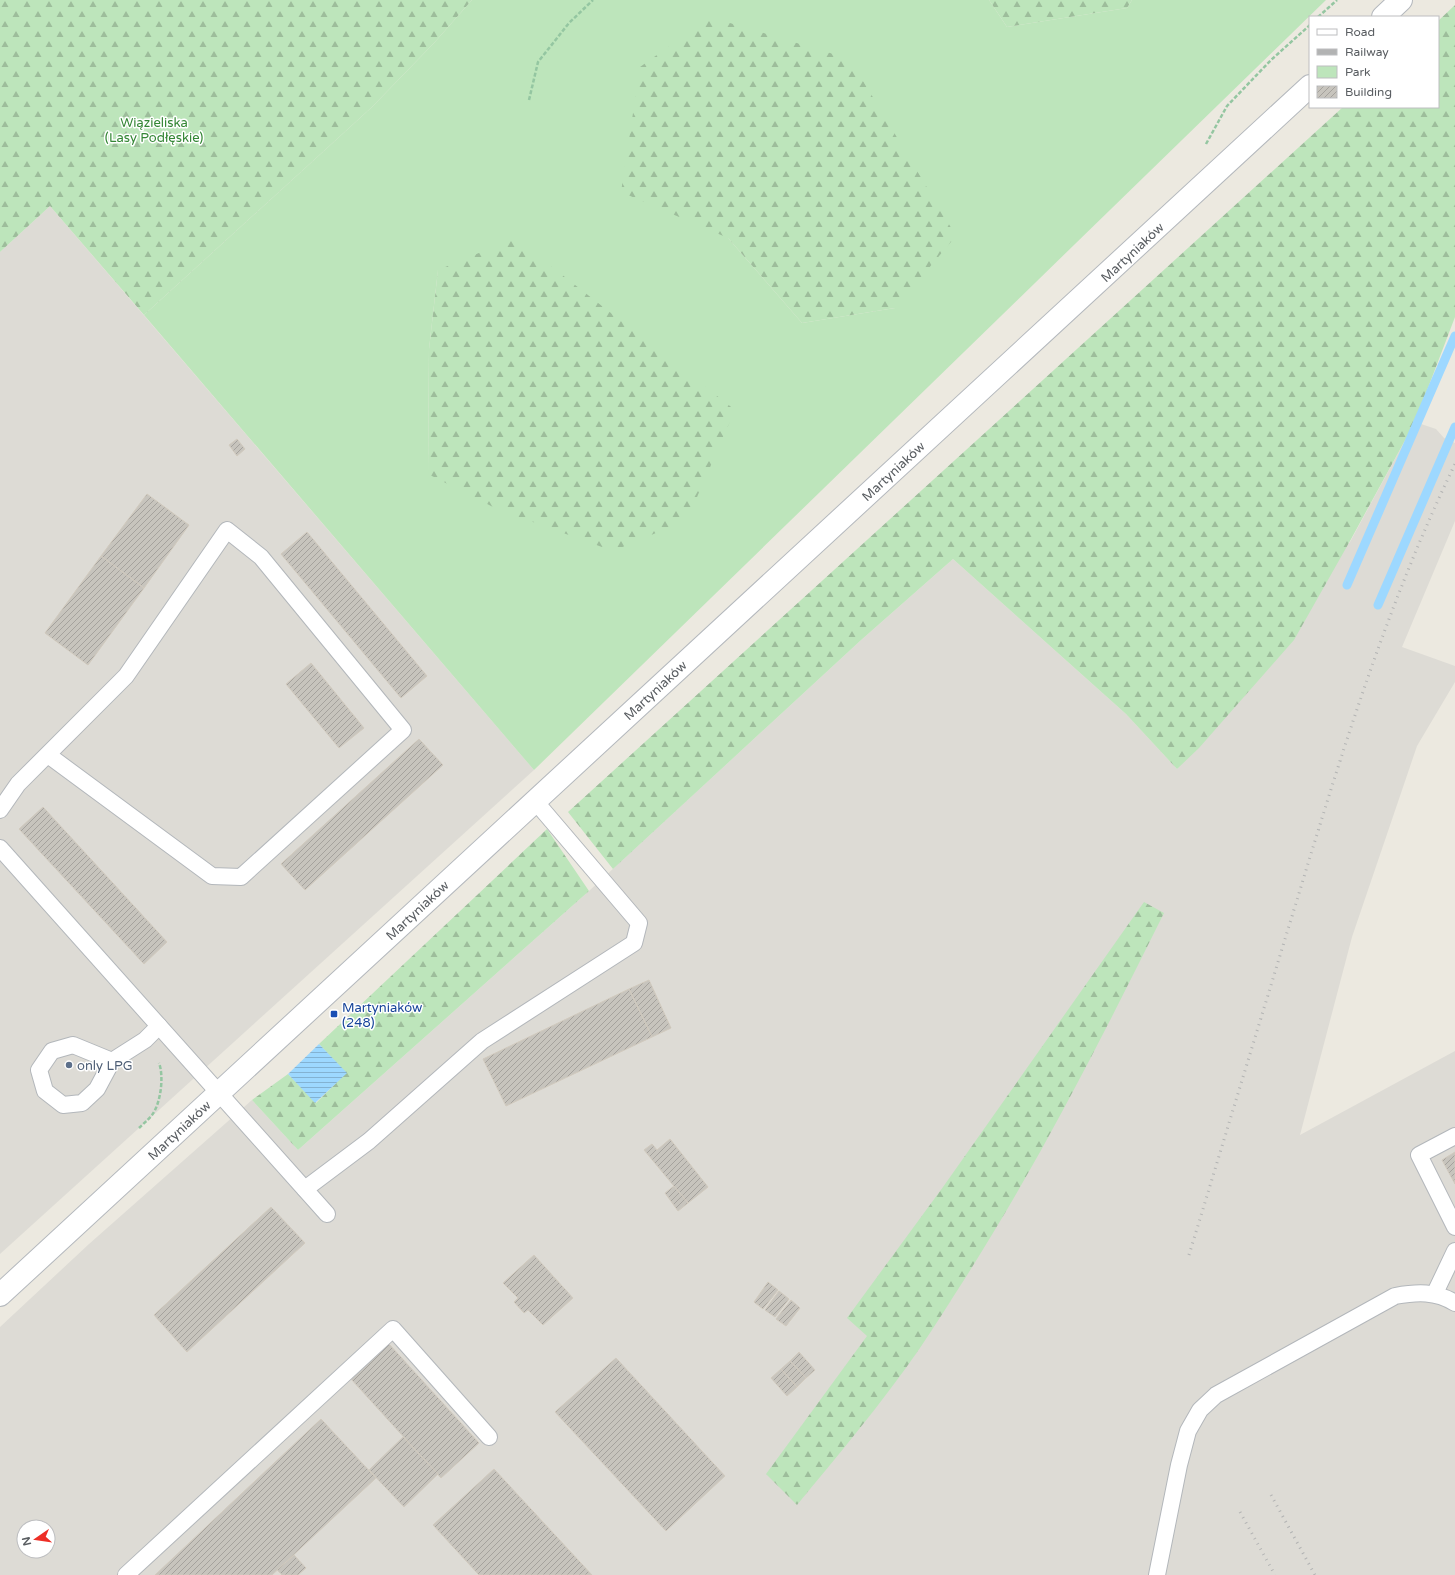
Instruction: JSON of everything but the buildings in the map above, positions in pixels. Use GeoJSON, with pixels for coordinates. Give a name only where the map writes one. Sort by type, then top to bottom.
{"type":"FeatureCollection","features":[{"type":"Feature","properties":{"kind":"main road"},"geometry":{"type":"LineString","coordinates":[[1384,16],[1401,0]]}},
{"type":"Feature","properties":{"kind":"main road","name":"Martyniaków"},"geometry":{"type":"LineString","coordinates":[[0,1295],[1309,87]]}},
{"type":"Feature","properties":{"kind":"lane"},"geometry":{"type":"LineString","coordinates":[[0,810],[18,784],[126,676],[227,530],[261,558],[403,730],[241,877],[212,876],[48,755]]}},
{"type":"Feature","properties":{"kind":"lane"},"geometry":{"type":"LineString","coordinates":[[305,1189],[369,1141],[482,1041],[634,943],[639,923],[535,801]]}},
{"type":"Feature","properties":{"kind":"lane"},"geometry":{"type":"LineString","coordinates":[[0,848],[327,1214]]}},
{"type":"Feature","properties":{"kind":"lane"},"geometry":{"type":"LineString","coordinates":[[112,1061],[73,1045],[52,1051],[39,1070],[45,1091],[63,1105],[82,1103],[97,1089],[112,1061],[145,1040],[159,1026]]}},
{"type":"Feature","properties":{"kind":"lane"},"geometry":{"type":"LineString","coordinates":[[1455,1136],[1419,1155],[1455,1227]]}},
{"type":"Feature","properties":{"kind":"lane"},"geometry":{"type":"LineString","coordinates":[[1435,1293],[1455,1251]]}},
{"type":"Feature","properties":{"kind":"lane"},"geometry":{"type":"LineString","coordinates":[[1157,1575],[1188,1431],[1200,1410],[1216,1394],[1244,1377],[1395,1296],[1414,1293],[1435,1293],[1455,1303]]}},
{"type":"Feature","properties":{"kind":"lane"},"geometry":{"type":"LineString","coordinates":[[126,1575],[393,1329],[489,1437]]}},
{"type":"Feature","properties":{"kind":"path"},"geometry":{"type":"LineString","coordinates":[[528,100],[538,62],[569,23],[592,0]]}},
{"type":"Feature","properties":{"kind":"path"},"geometry":{"type":"LineString","coordinates":[[1319,16],[1337,0]]}},
{"type":"Feature","properties":{"kind":"path"},"geometry":{"type":"LineString","coordinates":[[1217,173],[1204,147],[1227,106],[1272,60],[1309,26]]}},
{"type":"Feature","properties":{"kind":"path"},"geometry":{"type":"LineString","coordinates":[[137,1130],[153,1114],[159,1095],[163,1073],[156,1052],[145,1040]]}},
{"type":"Feature","properties":{"kind":"shaded area"},"geometry":{"type":"Polygon","coordinates":[[[50,206],[534,770],[0,1254],[0,252],[50,206]]]}},
{"type":"Feature","properties":{"kind":"shaded area"},"geometry":{"type":"Polygon","coordinates":[[[1415,422],[1436,429],[1444,438],[1455,443],[1455,521],[1402,647],[1455,666],[1455,682],[1417,746],[1352,937],[1300,1135],[1455,1051],[1455,1575],[0,1575],[0,1327],[89,1244],[252,1100],[298,1150],[589,891],[860,641],[953,559],[1126,714],[1177,769],[1350,542],[1415,422]]]}},
{"type":"Feature","properties":{"kind":"green space","name":"Wiązieliska (Lasy Podłęskie)"},"geometry":{"type":"Polygon","coordinates":[[[0,0],[472,0],[434,43],[372,107],[144,315],[50,206],[0,252],[0,0]]]}},
{"type":"Feature","properties":{"kind":"green space"},"geometry":{"type":"Polygon","coordinates":[[[472,0],[989,0],[1007,27],[1127,8],[1132,0],[1326,0],[534,770],[144,315],[372,107],[434,43],[472,0]],[[728,238],[802,323],[895,308],[728,238]],[[438,270],[429,349],[428,474],[438,270]]]}},
{"type":"Feature","properties":{"kind":"green space"},"geometry":{"type":"Polygon","coordinates":[[[989,0],[1132,0],[1127,8],[1007,27],[989,0]]]}},
{"type":"Feature","properties":{"kind":"green space"},"geometry":{"type":"Polygon","coordinates":[[[1455,5],[1455,317],[1415,422],[1294,640],[1199,748],[1177,769],[1126,714],[953,559],[860,641],[613,869],[568,812],[1342,108],[1439,108],[1439,20],[1455,5]]]}},
{"type":"Feature","properties":{"kind":"green space"},"geometry":{"type":"Polygon","coordinates":[[[710,17],[850,59],[956,236],[895,308],[802,323],[728,238],[621,192],[640,67],[710,17]]]}},
{"type":"Feature","properties":{"kind":"green space"},"geometry":{"type":"Polygon","coordinates":[[[515,238],[735,410],[687,520],[613,551],[497,509],[428,474],[429,349],[438,270],[515,238]]]}},
{"type":"Feature","properties":{"kind":"green space"},"geometry":{"type":"Polygon","coordinates":[[[547,829],[589,891],[298,1150],[252,1100],[288,1074],[316,1103],[346,1073],[319,1044],[547,829]]]}},
{"type":"Feature","properties":{"kind":"green space"},"geometry":{"type":"Polygon","coordinates":[[[1144,902],[1164,913],[1093,1053],[1044,1145],[992,1235],[920,1348],[875,1408],[797,1505],[766,1474],[867,1336],[847,1318],[943,1187],[1144,902]]]}},
{"type":"Feature","properties":{"kind":"water"},"geometry":{"type":"Polygon","coordinates":[[[319,1044],[347,1073],[315,1103],[288,1074],[319,1044]]]}},
{"type":"Feature","properties":{"kind":"waterway"},"geometry":{"type":"LineString","coordinates":[[1347,585],[1455,336]]}},
{"type":"Feature","properties":{"kind":"waterway"},"geometry":{"type":"LineString","coordinates":[[1378,605],[1455,427]]}},
{"type":"Feature","properties":{"kind":"railway"},"geometry":{"type":"LineString","coordinates":[[1189,1255],[1351,727],[1369,674],[1409,568],[1431,515],[1455,464]]}},
{"type":"Feature","properties":{"kind":"railway"},"geometry":{"type":"LineString","coordinates":[[1271,1495],[1315,1575]]}},
{"type":"Feature","properties":{"kind":"railway"},"geometry":{"type":"LineString","coordinates":[[1240,1512],[1275,1575]]}},
{"type":"Feature","properties":{"kind":"place","name":"Martyniaków (248)"},"geometry":{"type":"Point","coordinates":[334,1014]}},
{"type":"Feature","properties":{"kind":"place","name":"only LPG"},"geometry":{"type":"Point","coordinates":[69,1065]}}]}
